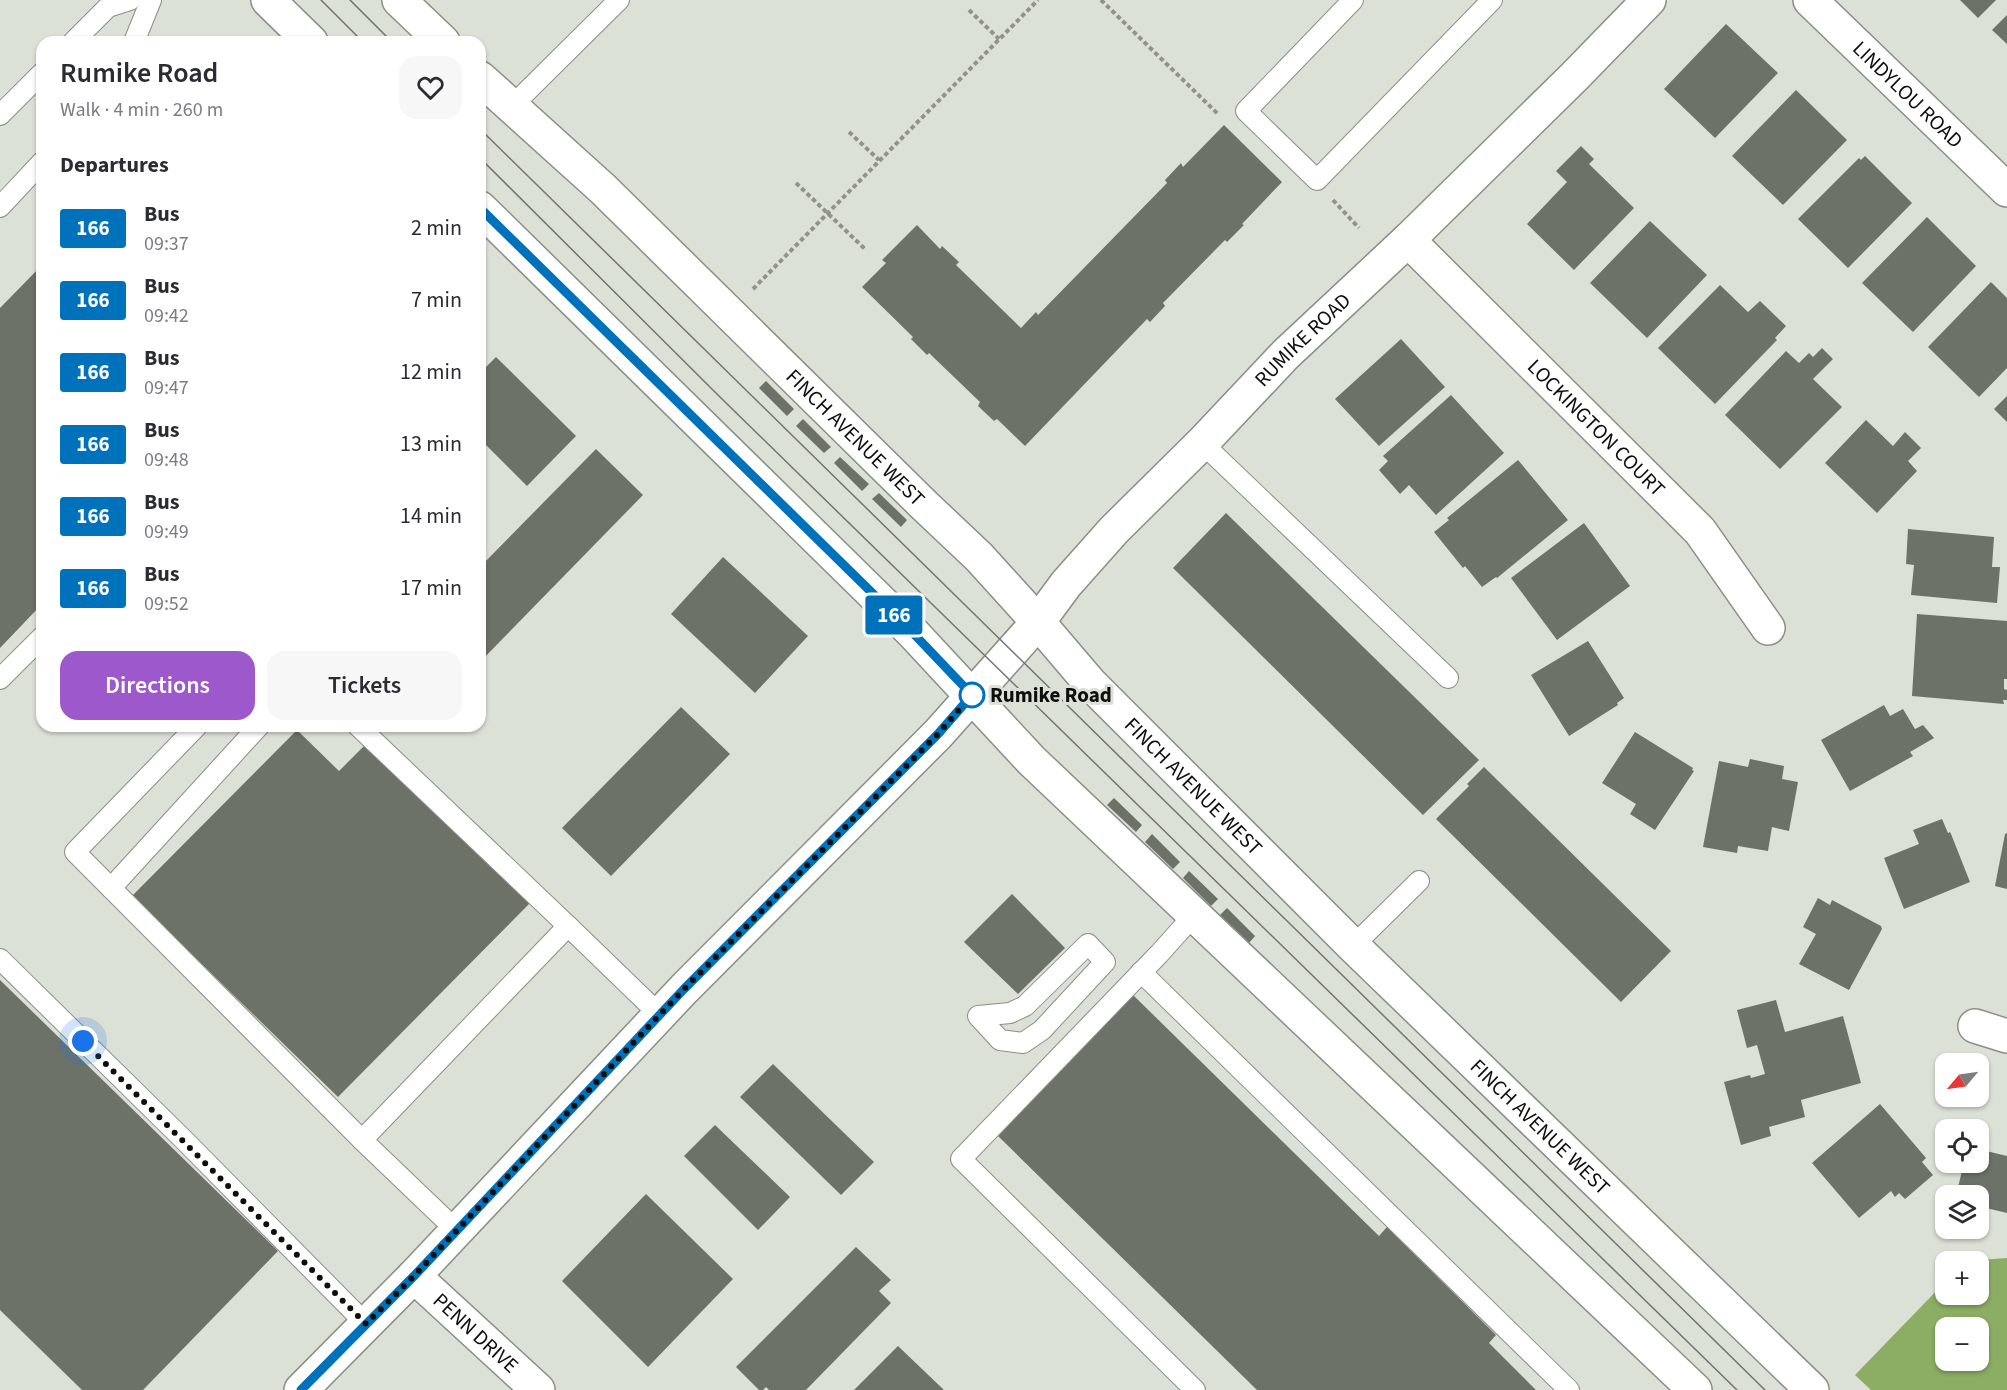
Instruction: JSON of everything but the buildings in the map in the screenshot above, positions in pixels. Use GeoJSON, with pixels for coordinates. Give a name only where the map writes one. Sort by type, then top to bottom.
{"type":"FeatureCollection","features":[{"type":"Feature","properties":{"kind":"main road"},"geometry":{"type":"LineString","coordinates":[[268,0],[305,36]]}},
{"type":"Feature","properties":{"kind":"main road"},"geometry":{"type":"LineString","coordinates":[[399,0],[437,36]]}},
{"type":"Feature","properties":{"kind":"main road","name":"RUMIKE ROAD"},"geometry":{"type":"LineString","coordinates":[[301,1390],[414,1276],[660,1015],[938,734],[1038,622],[1066,584],[1114,530],[1202,443],[1286,354],[1408,240],[1649,0]]}},
{"type":"Feature","properties":{"kind":"main road","name":"LINDYLOU ROAD"},"geometry":{"type":"LineString","coordinates":[[1810,0],[2007,190]]}},
{"type":"Feature","properties":{"kind":"main road","name":"FINCH AVENUE WEST"},"geometry":{"type":"LineString","coordinates":[[486,84],[670,253],[916,498],[979,557],[1090,683],[1353,946],[1812,1390]]}},
{"type":"Feature","properties":{"kind":"main road"},"geometry":{"type":"LineString","coordinates":[[486,214],[913,633],[1031,760],[1695,1390]]}},
{"type":"Feature","properties":{"kind":"main road","name":"LOCKINGTON COURT"},"geometry":{"type":"LineString","coordinates":[[1408,240],[1700,531],[1768,628]]}},
{"type":"Feature","properties":{"kind":"main road"},"geometry":{"type":"LineString","coordinates":[[1975,1026],[2007,1036]]}},
{"type":"Feature","properties":{"kind":"main road","name":"PENN DRIVE"},"geometry":{"type":"LineString","coordinates":[[414,1276],[538,1390]]}},
{"type":"Feature","properties":{"kind":"lane"},"geometry":{"type":"LineString","coordinates":[[79,36],[108,7],[130,0]]}},
{"type":"Feature","properties":{"kind":"lane"},"geometry":{"type":"LineString","coordinates":[[136,36],[151,0]]}},
{"type":"Feature","properties":{"kind":"lane"},"geometry":{"type":"LineString","coordinates":[[511,107],[619,0]]}},
{"type":"Feature","properties":{"kind":"lane"},"geometry":{"type":"LineString","coordinates":[[1353,0],[1246,111],[1317,180],[1492,0]]}},
{"type":"Feature","properties":{"kind":"lane"},"geometry":{"type":"LineString","coordinates":[[0,115],[36,79]]}},
{"type":"Feature","properties":{"kind":"lane"},"geometry":{"type":"LineString","coordinates":[[0,207],[36,168]]}},
{"type":"Feature","properties":{"kind":"lane"},"geometry":{"type":"LineString","coordinates":[[1202,443],[1448,678]]}},
{"type":"Feature","properties":{"kind":"lane"},"geometry":{"type":"LineString","coordinates":[[0,679],[36,643]]}},
{"type":"Feature","properties":{"kind":"lane"},"geometry":{"type":"LineString","coordinates":[[191,732],[75,852],[362,1140],[456,1230]]}},
{"type":"Feature","properties":{"kind":"lane"},"geometry":{"type":"LineString","coordinates":[[111,888],[254,732]]}},
{"type":"Feature","properties":{"kind":"lane"},"geometry":{"type":"LineString","coordinates":[[364,732],[660,1015]]}},
{"type":"Feature","properties":{"kind":"lane"},"geometry":{"type":"LineString","coordinates":[[1353,946],[1419,881]]}},
{"type":"Feature","properties":{"kind":"lane"},"geometry":{"type":"LineString","coordinates":[[1194,915],[961,1159],[1195,1390]]}},
{"type":"Feature","properties":{"kind":"lane"},"geometry":{"type":"LineString","coordinates":[[362,1140],[568,926]]}},
{"type":"Feature","properties":{"kind":"lane"},"geometry":{"type":"LineString","coordinates":[[1088,944],[1105,962],[1042,1030],[1023,1043],[1000,1040],[978,1016],[1010,1013],[1025,1006],[1088,944]]}},
{"type":"Feature","properties":{"kind":"lane"},"geometry":{"type":"LineString","coordinates":[[0,959],[366,1324]]}},
{"type":"Feature","properties":{"kind":"lane"},"geometry":{"type":"LineString","coordinates":[[1141,972],[1569,1390]]}},
{"type":"Feature","properties":{"kind":"path"},"geometry":{"type":"LineString","coordinates":[[753,289],[1038,0]]}},
{"type":"Feature","properties":{"kind":"path"},"geometry":{"type":"LineString","coordinates":[[1101,0],[1224,120],[1236,108],[1246,111]]}},
{"type":"Feature","properties":{"kind":"path"},"geometry":{"type":"LineString","coordinates":[[969,10],[999,39]]}},
{"type":"Feature","properties":{"kind":"path"},"geometry":{"type":"LineString","coordinates":[[849,132],[879,160]]}},
{"type":"Feature","properties":{"kind":"path"},"geometry":{"type":"LineString","coordinates":[[1317,180],[1319,186],[1359,228]]}},
{"type":"Feature","properties":{"kind":"path"},"geometry":{"type":"LineString","coordinates":[[796,183],[864,249]]}},
{"type":"Feature","properties":{"kind":"green space"},"geometry":{"type":"Polygon","coordinates":[[[2007,1258],[2007,1390],[1871,1390],[1855,1375],[1935,1292],[1935,1305],[1989,1305],[1989,1259],[2007,1258]]]}},
{"type":"Feature","properties":{"kind":"tram line"},"geometry":{"type":"LineString","coordinates":[[321,0],[357,36]]}},
{"type":"Feature","properties":{"kind":"tram line"},"geometry":{"type":"LineString","coordinates":[[350,0],[386,36]]}},
{"type":"Feature","properties":{"kind":"tram line"},"geometry":{"type":"LineString","coordinates":[[486,135],[1765,1390]]}},
{"type":"Feature","properties":{"kind":"tram line"},"geometry":{"type":"LineString","coordinates":[[486,164],[722,399],[1737,1390]]}},
{"type":"Feature","properties":{"kind":"bus line","name":"166"},"geometry":{"type":"LineString","coordinates":[[301,1390],[414,1276],[684,989],[938,734],[972,695],[913,633],[486,214]]}},
{"type":"Feature","properties":{"kind":"place","name":"Rumike Road"},"geometry":{"type":"Point","coordinates":[972,695]}},
{"type":"Feature","properties":{"kind":"route"},"geometry":{"type":"LineString","coordinates":[[83,1041],[366,1324],[684,989],[938,734],[972,695]]}}]}
